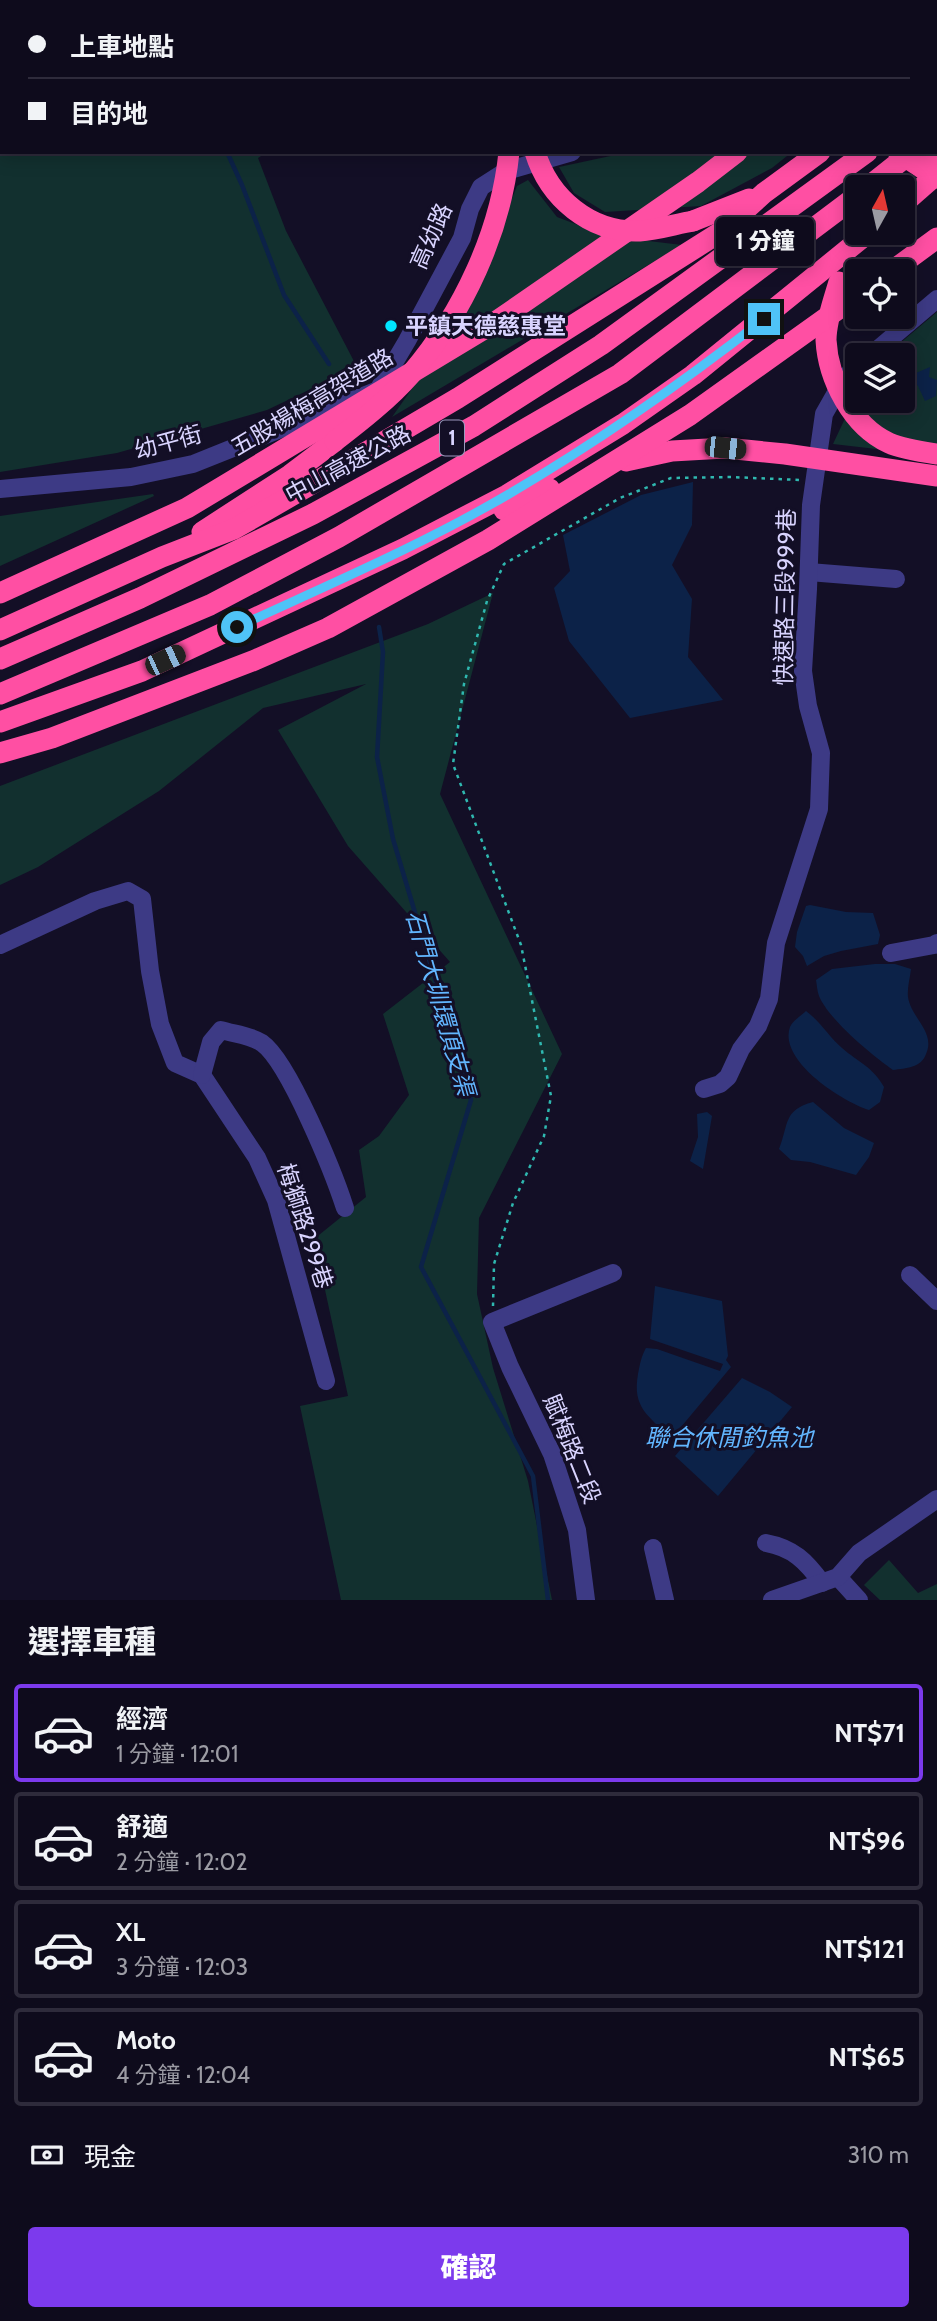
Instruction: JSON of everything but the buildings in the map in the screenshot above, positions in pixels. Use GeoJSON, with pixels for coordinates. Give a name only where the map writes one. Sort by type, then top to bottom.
{"type":"FeatureCollection","features":[{"type":"Feature","properties":{"kind":"highway"},"geometry":{"type":"LineString","coordinates":[[162,557],[290,475],[363,419],[410,375],[454,312],[478,267],[497,215],[509,154]]}},
{"type":"Feature","properties":{"kind":"highway"},"geometry":{"type":"LineString","coordinates":[[536,154],[544,176],[561,199],[587,219],[613,228],[639,231],[693,221],[764,193]]}},
{"type":"Feature","properties":{"kind":"highway","name":"五股楊梅高架道路"},"geometry":{"type":"LineString","coordinates":[[0,593],[198,501],[494,323],[734,154]]}},
{"type":"Feature","properties":{"kind":"highway"},"geometry":{"type":"LineString","coordinates":[[0,631],[162,557],[234,529],[458,398],[722,231],[764,193],[817,154]]}},
{"type":"Feature","properties":{"kind":"highway","name":"中山高速公路"},"geometry":{"type":"LineString","coordinates":[[0,659],[140,598],[288,526],[474,426],[601,345],[864,154]]}},
{"type":"Feature","properties":{"kind":"highway"},"geometry":{"type":"LineString","coordinates":[[901,154],[937,176],[915,193]]}},
{"type":"Feature","properties":{"kind":"highway"},"geometry":{"type":"LineString","coordinates":[[883,175],[909,154]]}},
{"type":"Feature","properties":{"kind":"highway","name":"1"},"geometry":{"type":"LineString","coordinates":[[0,694],[210,605],[339,537],[620,374],[845,205]]}},
{"type":"Feature","properties":{"kind":"highway"},"geometry":{"type":"LineString","coordinates":[[908,259],[937,238]]}},
{"type":"Feature","properties":{"kind":"highway"},"geometry":{"type":"LineString","coordinates":[[0,722],[142,671],[403,549],[507,495],[623,424],[693,374],[853,245]]}},
{"type":"Feature","properties":{"kind":"highway"},"geometry":{"type":"LineString","coordinates":[[867,245],[839,282],[826,339],[832,371],[843,399],[860,422],[889,443],[937,453]]}},
{"type":"Feature","properties":{"kind":"highway"},"geometry":{"type":"LineString","coordinates":[[0,753],[52,738],[255,660],[328,628],[488,540],[690,415],[845,304]]}},
{"type":"Feature","properties":{"kind":"highway"},"geometry":{"type":"LineString","coordinates":[[308,594],[407,558],[584,474],[672,451],[725,448],[749,450],[937,476]]}},
{"type":"Feature","properties":{"kind":"street","name":"高幼路"},"geometry":{"type":"LineString","coordinates":[[378,390],[462,238],[470,209],[481,187],[506,171],[565,154]]}},
{"type":"Feature","properties":{"kind":"street"},"geometry":{"type":"LineString","coordinates":[[885,343],[937,299]]}},
{"type":"Feature","properties":{"kind":"street","name":"快速路三段999巷"},"geometry":{"type":"LineString","coordinates":[[704,1089],[720,1084],[728,1077],[741,1049],[758,1026],[769,999],[776,943],[819,809],[821,753],[808,706],[803,671],[811,505],[824,414],[845,377]]}},
{"type":"Feature","properties":{"kind":"street","name":"幼平街"},"geometry":{"type":"LineString","coordinates":[[0,489],[131,477],[192,464],[378,390]]}},
{"type":"Feature","properties":{"kind":"street"},"geometry":{"type":"LineString","coordinates":[[809,572],[897,579]]}},
{"type":"Feature","properties":{"kind":"street","name":"梅獅路299巷"},"geometry":{"type":"LineString","coordinates":[[0,945],[95,901],[128,891],[142,899],[150,971],[160,1024],[175,1063],[202,1075],[257,1158],[276,1200],[326,1381]]}},
{"type":"Feature","properties":{"kind":"street"},"geometry":{"type":"LineString","coordinates":[[891,953],[937,943]]}},
{"type":"Feature","properties":{"kind":"street"},"geometry":{"type":"LineString","coordinates":[[202,1075],[211,1042],[221,1030],[264,1044],[285,1072],[332,1171],[345,1208]]}},
{"type":"Feature","properties":{"kind":"street"},"geometry":{"type":"LineString","coordinates":[[492,1322],[613,1273]]}},
{"type":"Feature","properties":{"kind":"street"},"geometry":{"type":"LineString","coordinates":[[910,1275],[937,1301]]}},
{"type":"Feature","properties":{"kind":"street","name":"賦梅路二段"},"geometry":{"type":"LineString","coordinates":[[492,1322],[510,1367],[552,1454],[577,1530],[586,1600]]}},
{"type":"Feature","properties":{"kind":"street"},"geometry":{"type":"LineString","coordinates":[[772,1600],[830,1580],[859,1553],[937,1499]]}},
{"type":"Feature","properties":{"kind":"street"},"geometry":{"type":"LineString","coordinates":[[766,1543],[778,1545],[807,1562],[859,1600]]}},
{"type":"Feature","properties":{"kind":"street"},"geometry":{"type":"LineString","coordinates":[[653,1548],[665,1600]]}},
{"type":"Feature","properties":{"kind":"path"},"geometry":{"type":"LineString","coordinates":[[492,1322],[494,1264],[513,1202],[544,1136],[551,1096],[521,945],[453,764],[464,684],[487,601],[504,564],[620,498],[671,478],[814,480]]}},
{"type":"Feature","properties":{"kind":"green space"},"geometry":{"type":"Polygon","coordinates":[[[0,154],[264,154],[258,158],[286,231],[357,367],[267,410],[117,453],[0,472],[0,154]]]}},
{"type":"Feature","properties":{"kind":"green space"},"geometry":{"type":"Polygon","coordinates":[[[620,154],[790,154],[772,168],[701,206],[605,212],[574,193],[559,167],[620,154]]]}},
{"type":"Feature","properties":{"kind":"green space"},"geometry":{"type":"Polygon","coordinates":[[[528,180],[557,217],[607,236],[682,245],[392,417],[468,309],[517,186],[528,180]]]}},
{"type":"Feature","properties":{"kind":"green space"},"geometry":{"type":"Polygon","coordinates":[[[937,312],[937,456],[833,444],[848,413],[915,413],[915,343],[900,343],[937,312]]]}},
{"type":"Feature","properties":{"kind":"green space"},"geometry":{"type":"Polygon","coordinates":[[[153,494],[154,496],[0,566],[0,516],[153,494]]]}},
{"type":"Feature","properties":{"kind":"green space"},"geometry":{"type":"Polygon","coordinates":[[[493,593],[440,794],[562,1054],[479,1218],[477,1294],[493,1368],[528,1481],[552,1600],[341,1600],[300,1406],[348,1396],[314,1239],[366,1197],[359,1150],[379,1136],[409,1095],[383,1014],[450,962],[348,846],[278,730],[366,684],[263,708],[159,791],[38,867],[0,885],[0,786],[428,624],[493,593]]]}},
{"type":"Feature","properties":{"kind":"green space"},"geometry":{"type":"Polygon","coordinates":[[[889,1560],[918,1593],[937,1584],[937,1600],[880,1600],[864,1585],[889,1560]]]}},
{"type":"Feature","properties":{"kind":"water"},"geometry":{"type":"Polygon","coordinates":[[[930,367],[929,377],[937,380],[936,396],[925,401],[915,383],[915,373],[930,367]]]}},
{"type":"Feature","properties":{"kind":"water"},"geometry":{"type":"Polygon","coordinates":[[[693,482],[692,525],[672,565],[692,599],[688,657],[723,700],[630,718],[569,641],[554,588],[570,571],[563,535],[641,495],[693,482]]]}},
{"type":"Feature","properties":{"kind":"water"},"geometry":{"type":"Polygon","coordinates":[[[806,906],[846,912],[873,913],[880,935],[878,944],[824,956],[807,966],[795,947],[806,906]]]}},
{"type":"Feature","properties":{"kind":"water"},"geometry":{"type":"Polygon","coordinates":[[[895,964],[911,969],[908,997],[928,1039],[924,1059],[912,1066],[893,1070],[841,1026],[819,996],[816,980],[832,969],[895,964]]]}},
{"type":"Feature","properties":{"kind":"water"},"geometry":{"type":"Polygon","coordinates":[[[806,1011],[837,1044],[880,1080],[884,1087],[880,1102],[869,1110],[829,1089],[803,1066],[794,1053],[789,1040],[790,1027],[806,1011]]]}},
{"type":"Feature","properties":{"kind":"water"},"geometry":{"type":"Polygon","coordinates":[[[813,1102],[844,1128],[874,1143],[869,1157],[856,1175],[810,1162],[791,1160],[779,1149],[788,1119],[796,1109],[813,1102]]]}},
{"type":"Feature","properties":{"kind":"water"},"geometry":{"type":"Polygon","coordinates":[[[707,1112],[712,1116],[703,1169],[690,1161],[698,1137],[697,1114],[707,1112]]]}},
{"type":"Feature","properties":{"kind":"water"},"geometry":{"type":"Polygon","coordinates":[[[655,1286],[722,1301],[728,1356],[726,1360],[731,1367],[671,1439],[640,1404],[638,1374],[646,1348],[657,1349],[720,1371],[723,1364],[650,1339],[655,1286]]]}},
{"type":"Feature","properties":{"kind":"water","name":"聯合休閒釣魚池"},"geometry":{"type":"Polygon","coordinates":[[[742,1378],[792,1407],[718,1496],[675,1456],[742,1378]]]}},
{"type":"Feature","properties":{"kind":"waterway","name":"石門大圳環頂支渠"},"geometry":{"type":"LineString","coordinates":[[228,154],[284,295],[329,364]]}},
{"type":"Feature","properties":{"kind":"waterway","name":"石門大圳環頂支渠"},"geometry":{"type":"LineString","coordinates":[[379,627],[383,652],[377,757],[393,839],[471,1100],[421,1267],[533,1476],[548,1600]]}},
{"type":"Feature","properties":{"kind":"place","name":"平鎮天德慈惠堂"},"geometry":{"type":"Point","coordinates":[391,326]}},
{"type":"Feature","properties":{"kind":"route"},"geometry":{"type":"LineString","coordinates":[[237,627],[403,549],[507,495],[623,424],[764,319]]}}]}
